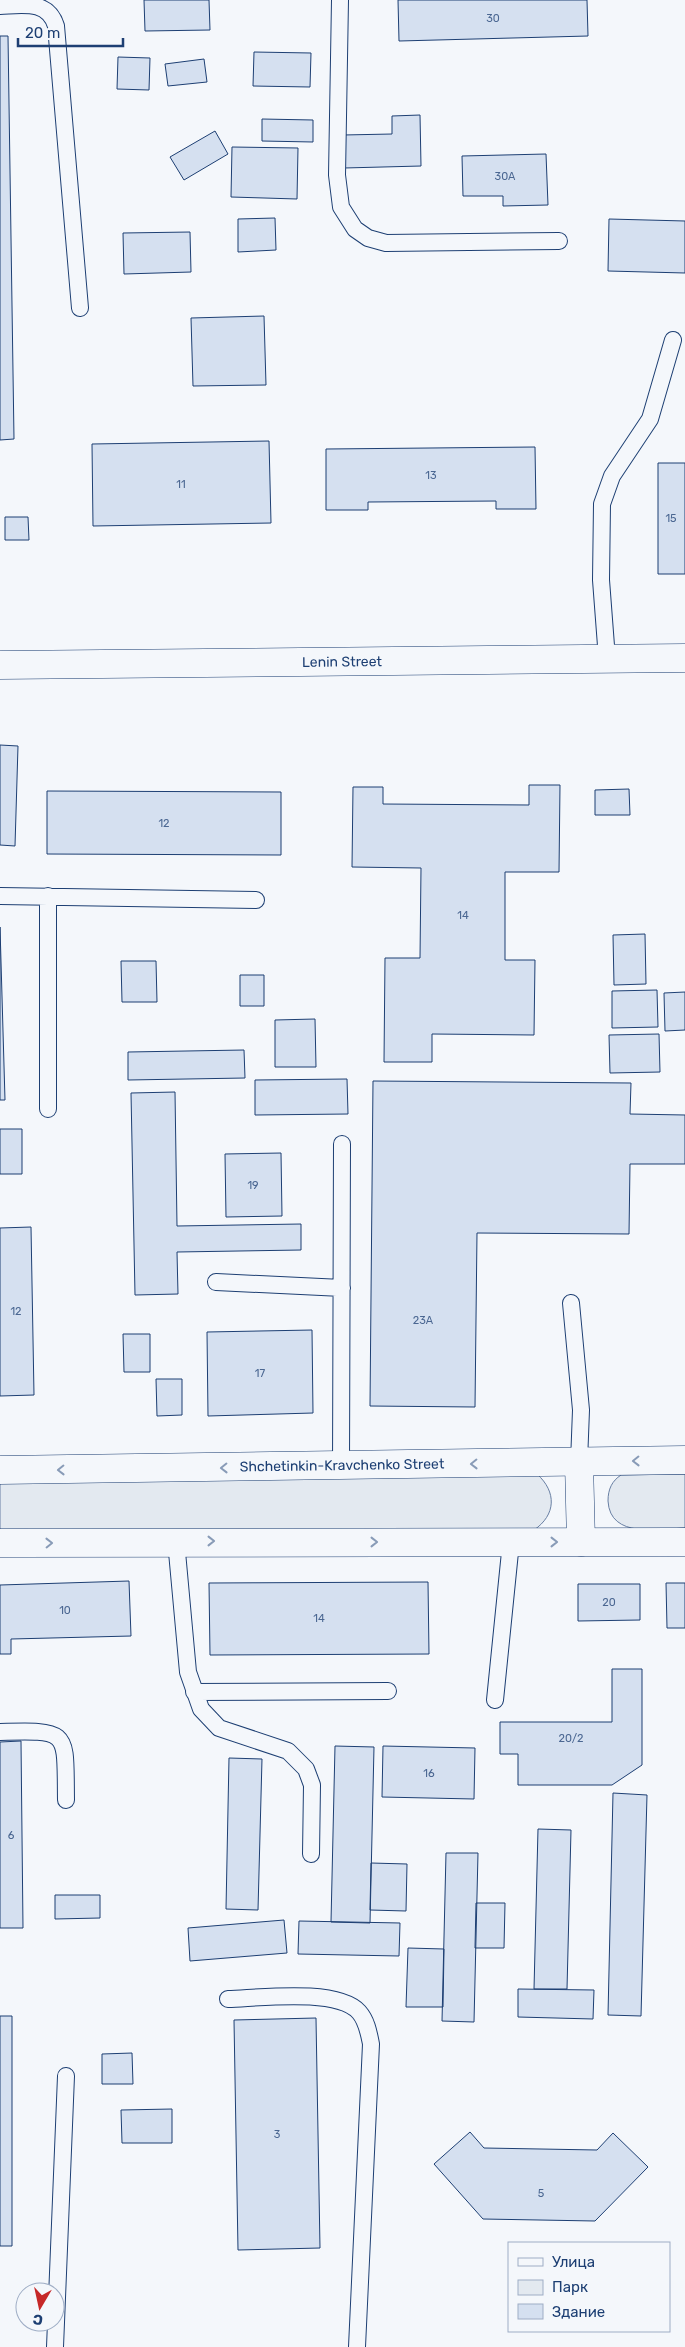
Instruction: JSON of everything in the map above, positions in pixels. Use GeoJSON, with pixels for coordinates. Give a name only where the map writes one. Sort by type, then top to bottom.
{"type":"FeatureCollection","features":[{"type":"Feature","properties":{"kind":"street","name":"Lenin Street"},"geometry":{"type":"LineString","coordinates":[[0,665],[685,658]]}},
{"type":"Feature","properties":{"kind":"street","name":"Shchetinkin-Kravchenko Street"},"geometry":{"type":"LineString","coordinates":[[0,1470],[341,1467],[685,1460]]}},
{"type":"Feature","properties":{"kind":"street"},"geometry":{"type":"LineString","coordinates":[[579,1462],[581,1542]]}},
{"type":"Feature","properties":{"kind":"street"},"geometry":{"type":"LineString","coordinates":[[0,1543],[176,1541],[685,1542]]}},
{"type":"Feature","properties":{"kind":"lane"},"geometry":{"type":"LineString","coordinates":[[340,0],[337,175],[341,207],[355,229],[368,238],[386,243],[559,241]]}},
{"type":"Feature","properties":{"kind":"lane"},"geometry":{"type":"LineString","coordinates":[[0,6],[34,5],[45,7],[53,15],[56,26],[80,308]]}},
{"type":"Feature","properties":{"kind":"lane"},"geometry":{"type":"LineString","coordinates":[[607,659],[601,580],[602,504],[612,476],[650,419],[673,340]]}},
{"type":"Feature","properties":{"kind":"lane"},"geometry":{"type":"LineString","coordinates":[[0,896],[256,900]]}},
{"type":"Feature","properties":{"kind":"lane"},"geometry":{"type":"LineString","coordinates":[[48,896],[48,1109]]}},
{"type":"Feature","properties":{"kind":"lane"},"geometry":{"type":"LineString","coordinates":[[341,1467],[342,1144]]}},
{"type":"Feature","properties":{"kind":"lane"},"geometry":{"type":"LineString","coordinates":[[216,1282],[342,1288]]}},
{"type":"Feature","properties":{"kind":"lane"},"geometry":{"type":"LineString","coordinates":[[571,1303],[581,1410],[579,1462]]}},
{"type":"Feature","properties":{"kind":"lane"},"geometry":{"type":"LineString","coordinates":[[176,1541],[188,1672],[194,1692],[201,1708],[219,1728],[288,1751],[306,1769],[312,1784],[311,1854]]}},
{"type":"Feature","properties":{"kind":"lane"},"geometry":{"type":"LineString","coordinates":[[495,1700],[511,1542]]}},
{"type":"Feature","properties":{"kind":"lane"},"geometry":{"type":"LineString","coordinates":[[194,1692],[388,1690]]}},
{"type":"Feature","properties":{"kind":"lane"},"geometry":{"type":"LineString","coordinates":[[0,1732],[44,1731],[55,1734],[62,1742],[66,1755],[66,1800]]}},
{"type":"Feature","properties":{"kind":"lane"},"geometry":{"type":"LineString","coordinates":[[228,1999],[324,1997],[346,2003],[360,2012],[368,2028],[371,2044],[357,2347]]}},
{"type":"Feature","properties":{"kind":"lane"},"geometry":{"type":"LineString","coordinates":[[55,2347],[66,2076]]}},
{"type":"Feature","properties":{"kind":"green space"},"geometry":{"type":"Polygon","coordinates":[[[537,1474],[548,1488],[551,1503],[547,1517],[534,1530],[0,1539],[0,1476],[537,1474]]]}},
{"type":"Feature","properties":{"kind":"green space"},"geometry":{"type":"Polygon","coordinates":[[[685,1474],[685,1528],[650,1530],[626,1527],[617,1521],[611,1513],[608,1501],[609,1493],[615,1480],[621,1475],[685,1474]]]}},
{"type":"Feature","properties":{"kind":"building"},"geometry":{"type":"Polygon","coordinates":[[[144,0],[209,0],[210,30],[145,31],[144,0]]]}},
{"type":"Feature","properties":{"kind":"building"},"geometry":{"type":"Polygon","coordinates":[[[398,0],[587,0],[588,36],[399,41],[398,0]]]}},
{"type":"Feature","properties":{"kind":"building"},"geometry":{"type":"Polygon","coordinates":[[[0,36],[8,36],[14,439],[0,440],[0,36]]]}},
{"type":"Feature","properties":{"kind":"building"},"geometry":{"type":"Polygon","coordinates":[[[254,52],[311,53],[310,87],[253,86],[254,52]]]}},
{"type":"Feature","properties":{"kind":"building"},"geometry":{"type":"Polygon","coordinates":[[[118,57],[150,58],[149,90],[117,89],[118,57]]]}},
{"type":"Feature","properties":{"kind":"building"},"geometry":{"type":"Polygon","coordinates":[[[204,59],[207,82],[168,86],[165,64],[204,59]]]}},
{"type":"Feature","properties":{"kind":"building"},"geometry":{"type":"Polygon","coordinates":[[[420,115],[421,166],[344,168],[343,135],[392,134],[392,116],[420,115]]]}},
{"type":"Feature","properties":{"kind":"building"},"geometry":{"type":"Polygon","coordinates":[[[262,119],[313,120],[313,142],[262,141],[262,119]]]}},
{"type":"Feature","properties":{"kind":"building"},"geometry":{"type":"Polygon","coordinates":[[[215,131],[228,154],[184,180],[170,157],[215,131]]]}},
{"type":"Feature","properties":{"kind":"building"},"geometry":{"type":"Polygon","coordinates":[[[232,147],[298,148],[297,199],[231,197],[232,147]]]}},
{"type":"Feature","properties":{"kind":"building"},"geometry":{"type":"Polygon","coordinates":[[[546,154],[548,205],[503,206],[503,196],[463,196],[462,156],[546,154]]]}},
{"type":"Feature","properties":{"kind":"building"},"geometry":{"type":"Polygon","coordinates":[[[275,218],[276,250],[238,252],[238,219],[275,218]]]}},
{"type":"Feature","properties":{"kind":"building"},"geometry":{"type":"Polygon","coordinates":[[[609,219],[685,221],[685,273],[608,271],[609,219]]]}},
{"type":"Feature","properties":{"kind":"building"},"geometry":{"type":"Polygon","coordinates":[[[190,232],[191,272],[124,274],[123,233],[190,232]]]}},
{"type":"Feature","properties":{"kind":"building"},"geometry":{"type":"Polygon","coordinates":[[[264,316],[266,385],[193,386],[191,318],[264,316]]]}},
{"type":"Feature","properties":{"kind":"building"},"geometry":{"type":"Polygon","coordinates":[[[269,441],[271,523],[93,526],[92,444],[269,441]]]}},
{"type":"Feature","properties":{"kind":"building"},"geometry":{"type":"Polygon","coordinates":[[[535,447],[536,509],[496,509],[496,501],[368,502],[368,510],[326,510],[326,449],[535,447]]]}},
{"type":"Feature","properties":{"kind":"building"},"geometry":{"type":"Polygon","coordinates":[[[658,463],[685,463],[685,574],[658,574],[658,463]]]}},
{"type":"Feature","properties":{"kind":"building"},"geometry":{"type":"Polygon","coordinates":[[[5,517],[28,517],[29,540],[5,540],[5,517]]]}},
{"type":"Feature","properties":{"kind":"building"},"geometry":{"type":"Polygon","coordinates":[[[0,745],[18,746],[15,846],[0,845],[0,745]]]}},
{"type":"Feature","properties":{"kind":"building"},"geometry":{"type":"Polygon","coordinates":[[[529,785],[560,785],[559,872],[505,872],[505,960],[535,960],[534,1035],[432,1034],[432,1062],[384,1062],[385,958],[420,958],[421,868],[352,867],[353,787],[383,787],[383,804],[529,805],[529,785]]]}},
{"type":"Feature","properties":{"kind":"building"},"geometry":{"type":"Polygon","coordinates":[[[629,789],[630,815],[595,815],[595,790],[629,789]]]}},
{"type":"Feature","properties":{"kind":"building"},"geometry":{"type":"Polygon","coordinates":[[[47,791],[281,792],[281,855],[47,854],[47,791]]]}},
{"type":"Feature","properties":{"kind":"building"},"geometry":{"type":"Polygon","coordinates":[[[0,927],[5,1100],[0,1100],[0,927]]]}},
{"type":"Feature","properties":{"kind":"building"},"geometry":{"type":"Polygon","coordinates":[[[645,934],[646,984],[614,985],[613,935],[645,934]]]}},
{"type":"Feature","properties":{"kind":"building"},"geometry":{"type":"Polygon","coordinates":[[[121,961],[156,961],[157,1002],[122,1002],[121,961]]]}},
{"type":"Feature","properties":{"kind":"building"},"geometry":{"type":"Polygon","coordinates":[[[240,975],[264,975],[264,1006],[240,1006],[240,975]]]}},
{"type":"Feature","properties":{"kind":"building"},"geometry":{"type":"Polygon","coordinates":[[[657,990],[658,1027],[612,1028],[612,991],[657,990]]]}},
{"type":"Feature","properties":{"kind":"building"},"geometry":{"type":"Polygon","coordinates":[[[685,992],[685,1030],[665,1031],[664,993],[685,992]]]}},
{"type":"Feature","properties":{"kind":"building"},"geometry":{"type":"Polygon","coordinates":[[[315,1019],[316,1067],[275,1067],[275,1020],[315,1019]]]}},
{"type":"Feature","properties":{"kind":"building"},"geometry":{"type":"Polygon","coordinates":[[[659,1034],[660,1072],[610,1073],[609,1035],[659,1034]]]}},
{"type":"Feature","properties":{"kind":"building"},"geometry":{"type":"Polygon","coordinates":[[[244,1050],[245,1078],[128,1080],[128,1052],[244,1050]]]}},
{"type":"Feature","properties":{"kind":"building"},"geometry":{"type":"Polygon","coordinates":[[[347,1079],[348,1114],[255,1115],[255,1080],[347,1079]]]}},
{"type":"Feature","properties":{"kind":"building"},"geometry":{"type":"Polygon","coordinates":[[[373,1081],[631,1083],[630,1114],[685,1115],[685,1164],[630,1164],[629,1234],[477,1233],[475,1407],[370,1406],[373,1081]]]}},
{"type":"Feature","properties":{"kind":"building"},"geometry":{"type":"Polygon","coordinates":[[[175,1092],[177,1226],[301,1224],[301,1250],[177,1252],[178,1294],[135,1295],[131,1093],[175,1092]]]}},
{"type":"Feature","properties":{"kind":"building"},"geometry":{"type":"Polygon","coordinates":[[[0,1129],[22,1129],[22,1174],[0,1174],[0,1129]]]}},
{"type":"Feature","properties":{"kind":"building"},"geometry":{"type":"Polygon","coordinates":[[[281,1153],[282,1216],[226,1217],[225,1154],[281,1153]]]}},
{"type":"Feature","properties":{"kind":"building"},"geometry":{"type":"Polygon","coordinates":[[[31,1227],[34,1395],[0,1396],[0,1228],[31,1227]]]}},
{"type":"Feature","properties":{"kind":"building"},"geometry":{"type":"Polygon","coordinates":[[[312,1330],[313,1413],[208,1416],[207,1332],[312,1330]]]}},
{"type":"Feature","properties":{"kind":"building"},"geometry":{"type":"Polygon","coordinates":[[[123,1334],[150,1334],[150,1372],[124,1372],[123,1334]]]}},
{"type":"Feature","properties":{"kind":"building"},"geometry":{"type":"Polygon","coordinates":[[[156,1379],[182,1379],[182,1415],[157,1416],[156,1379]]]}},
{"type":"Feature","properties":{"kind":"building"},"geometry":{"type":"Polygon","coordinates":[[[129,1581],[131,1636],[11,1639],[11,1654],[0,1654],[0,1585],[129,1581]]]}},
{"type":"Feature","properties":{"kind":"building"},"geometry":{"type":"Polygon","coordinates":[[[428,1582],[429,1654],[210,1655],[209,1583],[428,1582]]]}},
{"type":"Feature","properties":{"kind":"building"},"geometry":{"type":"Polygon","coordinates":[[[666,1583],[685,1583],[685,1628],[667,1628],[666,1583]]]}},
{"type":"Feature","properties":{"kind":"building"},"geometry":{"type":"Polygon","coordinates":[[[578,1584],[640,1584],[640,1620],[578,1621],[578,1584]]]}},
{"type":"Feature","properties":{"kind":"building"},"geometry":{"type":"Polygon","coordinates":[[[612,1669],[642,1669],[642,1765],[612,1785],[518,1785],[518,1754],[500,1754],[500,1722],[612,1722],[612,1669]]]}},
{"type":"Feature","properties":{"kind":"building"},"geometry":{"type":"Polygon","coordinates":[[[21,1741],[23,1928],[0,1928],[0,1742],[21,1741]]]}},
{"type":"Feature","properties":{"kind":"building"},"geometry":{"type":"Polygon","coordinates":[[[335,1746],[374,1747],[370,1923],[331,1922],[335,1746]]]}},
{"type":"Feature","properties":{"kind":"building"},"geometry":{"type":"Polygon","coordinates":[[[383,1746],[475,1748],[474,1799],[382,1797],[383,1746]]]}},
{"type":"Feature","properties":{"kind":"building"},"geometry":{"type":"Polygon","coordinates":[[[229,1758],[262,1759],[258,1910],[226,1909],[229,1758]]]}},
{"type":"Feature","properties":{"kind":"building"},"geometry":{"type":"Polygon","coordinates":[[[613,1793],[647,1795],[641,2016],[608,2015],[613,1793]]]}},
{"type":"Feature","properties":{"kind":"building"},"geometry":{"type":"Polygon","coordinates":[[[538,1829],[571,1830],[567,1989],[534,1989],[538,1829]]]}},
{"type":"Feature","properties":{"kind":"building"},"geometry":{"type":"Polygon","coordinates":[[[446,1853],[478,1853],[474,2022],[442,2021],[446,1853]]]}},
{"type":"Feature","properties":{"kind":"building"},"geometry":{"type":"Polygon","coordinates":[[[371,1863],[407,1864],[406,1911],[370,1910],[371,1863]]]}},
{"type":"Feature","properties":{"kind":"building"},"geometry":{"type":"Polygon","coordinates":[[[55,1895],[100,1895],[100,1918],[55,1919],[55,1895]]]}},
{"type":"Feature","properties":{"kind":"building"},"geometry":{"type":"Polygon","coordinates":[[[476,1903],[505,1903],[504,1948],[475,1948],[476,1903]]]}},
{"type":"Feature","properties":{"kind":"building"},"geometry":{"type":"Polygon","coordinates":[[[284,1920],[287,1953],[190,1961],[188,1928],[284,1920]]]}},
{"type":"Feature","properties":{"kind":"building"},"geometry":{"type":"Polygon","coordinates":[[[299,1921],[400,1923],[399,1956],[298,1954],[299,1921]]]}},
{"type":"Feature","properties":{"kind":"building"},"geometry":{"type":"Polygon","coordinates":[[[408,1948],[444,1949],[443,2007],[406,2007],[408,1948]]]}},
{"type":"Feature","properties":{"kind":"building"},"geometry":{"type":"Polygon","coordinates":[[[518,1989],[594,1990],[593,2019],[518,2017],[518,1989]]]}},
{"type":"Feature","properties":{"kind":"building"},"geometry":{"type":"Polygon","coordinates":[[[0,2016],[12,2016],[12,2246],[0,2246],[0,2016]]]}},
{"type":"Feature","properties":{"kind":"building"},"geometry":{"type":"Polygon","coordinates":[[[316,2018],[320,2248],[238,2250],[234,2020],[316,2018]]]}},
{"type":"Feature","properties":{"kind":"building"},"geometry":{"type":"Polygon","coordinates":[[[132,2053],[133,2084],[102,2084],[102,2054],[132,2053]]]}},
{"type":"Feature","properties":{"kind":"building"},"geometry":{"type":"Polygon","coordinates":[[[172,2109],[172,2143],[122,2143],[121,2110],[172,2109]]]}},
{"type":"Feature","properties":{"kind":"building"},"geometry":{"type":"Polygon","coordinates":[[[470,2132],[484,2148],[597,2150],[613,2133],[648,2167],[595,2221],[483,2219],[434,2164],[470,2132]]]}}]}
